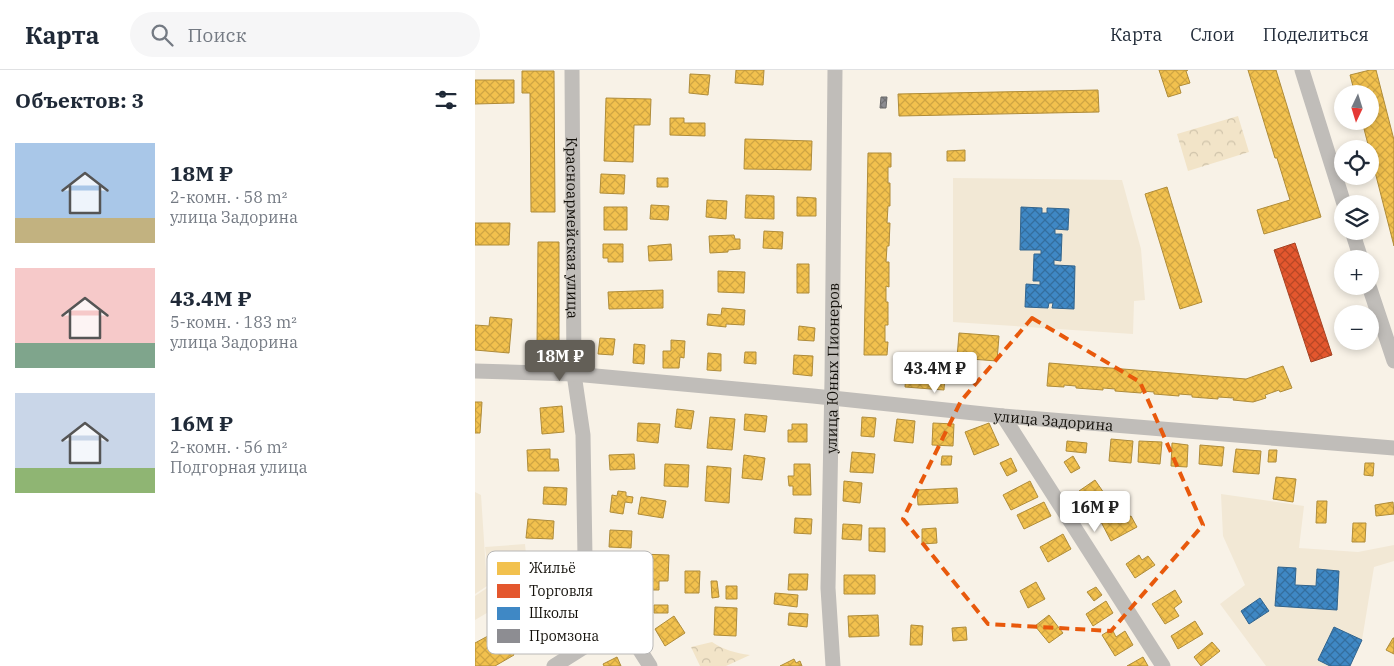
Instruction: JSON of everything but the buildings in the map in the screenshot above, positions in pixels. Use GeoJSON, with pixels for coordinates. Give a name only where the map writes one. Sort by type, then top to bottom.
{"type":"FeatureCollection","features":[{"type":"Feature","properties":{"kind":"street","name":"Красноармейская улица"},"geometry":{"type":"LineString","coordinates":[[573,70],[574,374],[583,435],[586,551]]}},
{"type":"Feature","properties":{"kind":"street","name":"улица Юных Пионеров"},"geometry":{"type":"LineString","coordinates":[[833,666],[828,588],[835,70]]}},
{"type":"Feature","properties":{"kind":"street"},"geometry":{"type":"LineString","coordinates":[[1302,70],[1340,195]]}},
{"type":"Feature","properties":{"kind":"street"},"geometry":{"type":"LineString","coordinates":[[1372,295],[1394,362]]}},
{"type":"Feature","properties":{"kind":"street","name":"улица Задорина"},"geometry":{"type":"LineString","coordinates":[[475,371],[574,374],[1003,416],[1394,448]]}},
{"type":"Feature","properties":{"kind":"street"},"geometry":{"type":"LineString","coordinates":[[1003,416],[1163,666]]}},
{"type":"Feature","properties":{"kind":"street"},"geometry":{"type":"LineString","coordinates":[[554,666],[573,654]]}},
{"type":"Feature","properties":{"kind":"street","name":"Красноармейская улица"},"geometry":{"type":"LineString","coordinates":[[643,654],[650,666]]}},
{"type":"Feature","properties":{"kind":"highlighted area"},"geometry":{"type":"Polygon","coordinates":[[[1032,318],[1140,382],[1203,525],[1111,631],[988,624],[903,519],[961,401],[1032,318]]]}},
{"type":"Feature","properties":{"kind":"shaded area"},"geometry":{"type":"Polygon","coordinates":[[[953,178],[1122,180],[1141,249],[1145,300],[1134,301],[1133,334],[953,322],[953,178]]]}},
{"type":"Feature","properties":{"kind":"shaded area"},"geometry":{"type":"Polygon","coordinates":[[[475,492],[481,495],[487,586],[475,594],[475,492]]]}},
{"type":"Feature","properties":{"kind":"shaded area"},"geometry":{"type":"Polygon","coordinates":[[[1221,494],[1304,506],[1299,548],[1358,552],[1394,545],[1394,561],[1374,567],[1362,640],[1350,666],[1266,666],[1220,604],[1245,585],[1223,536],[1221,494]]]}},
{"type":"Feature","properties":{"kind":"shaded area"},"geometry":{"type":"Polygon","coordinates":[[[525,544],[526,551],[487,551],[487,563],[485,547],[525,544]]]}},
{"type":"Feature","properties":{"kind":"shaded area"},"geometry":{"type":"Polygon","coordinates":[[[487,588],[487,613],[475,620],[475,596],[487,588]]]}},
{"type":"Feature","properties":{"kind":"green space"},"geometry":{"type":"Polygon","coordinates":[[[1238,116],[1249,152],[1188,171],[1177,134],[1238,116]]]}},
{"type":"Feature","properties":{"kind":"green space"},"geometry":{"type":"Polygon","coordinates":[[[712,642],[730,651],[750,655],[726,666],[700,666],[691,647],[712,642]]]}}]}
